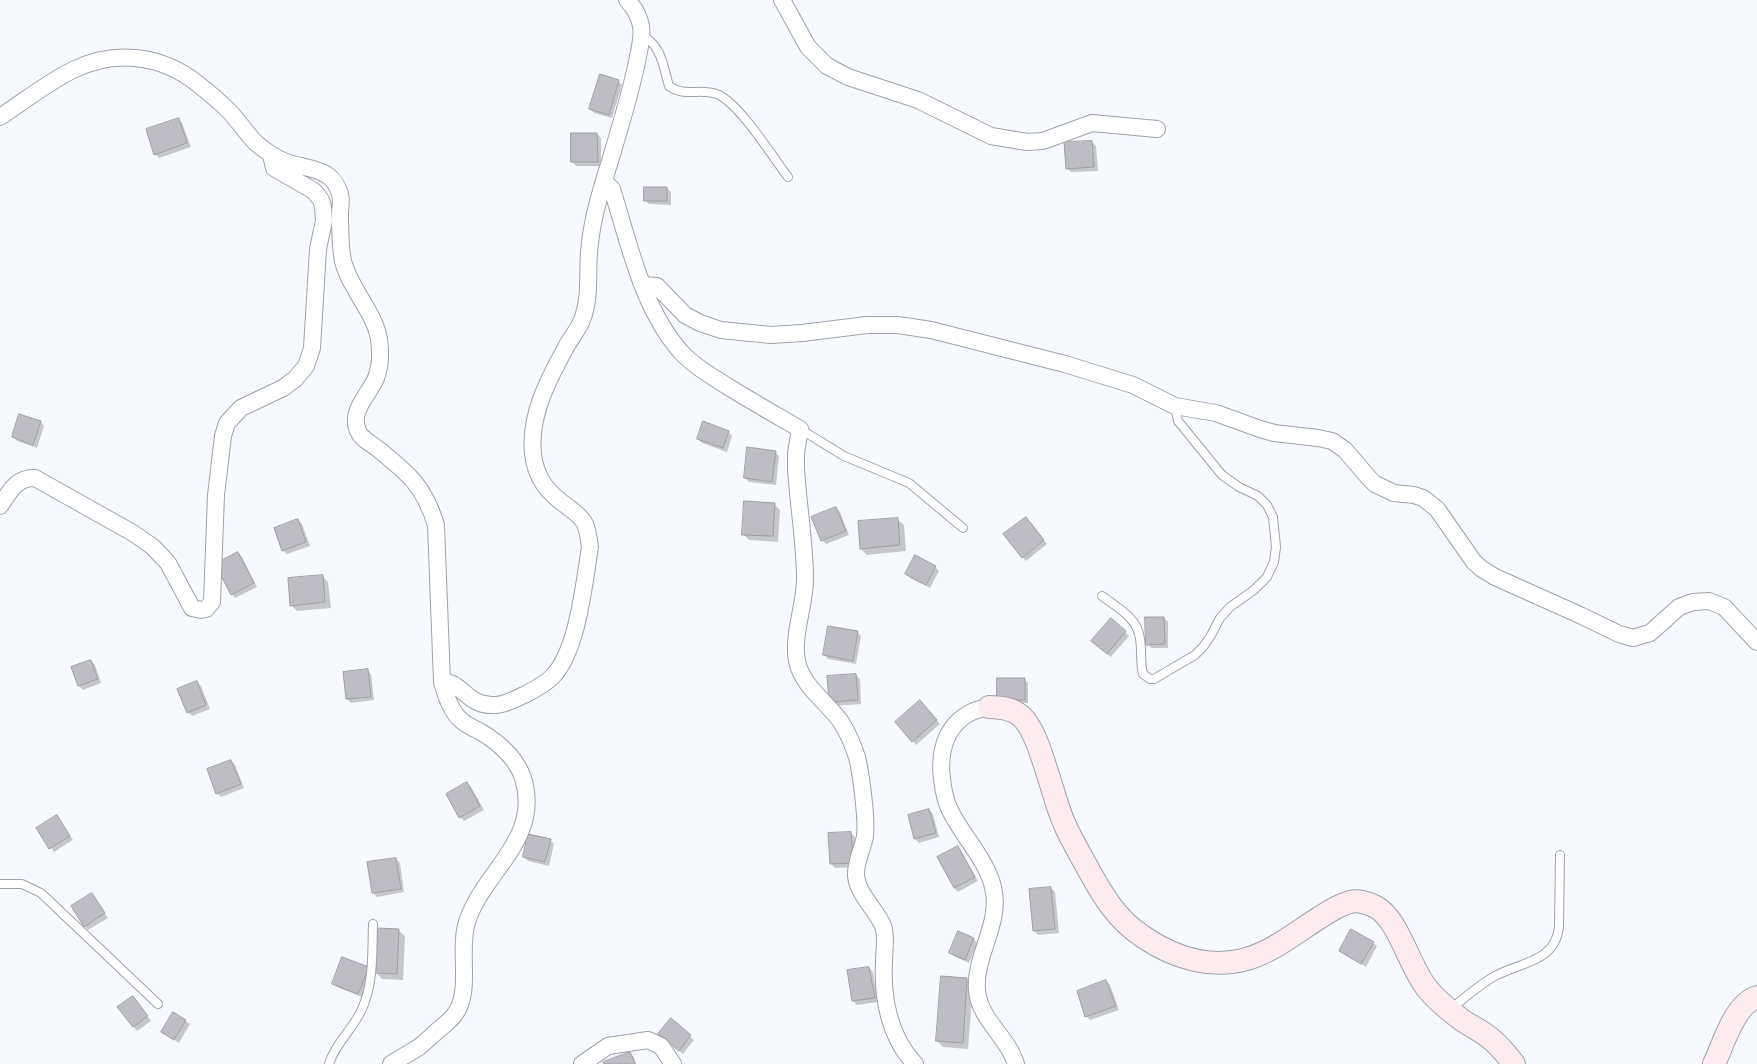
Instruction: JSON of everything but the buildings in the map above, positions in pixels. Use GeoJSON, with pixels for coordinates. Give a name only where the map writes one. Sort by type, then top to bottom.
{"type":"FeatureCollection","features":[{"type":"Feature","properties":{"kind":"street"},"geometry":{"type":"LineString","coordinates":[[442,682],[452,683],[470,698],[485,705],[496,706],[508,703],[537,689],[552,677],[562,664],[570,646],[577,623],[590,547],[588,535],[585,523],[579,516],[552,496],[542,483],[536,469],[533,453],[533,435],[542,393],[581,322],[587,304],[589,289],[590,243],[604,181],[633,82],[641,35],[641,26],[637,15],[632,5],[627,0]]}},
{"type":"Feature","properties":{"kind":"street"},"geometry":{"type":"LineString","coordinates":[[782,0],[808,47],[827,66],[848,77],[918,100],[991,136],[1028,142],[1043,141],[1092,123],[1157,129]]}},
{"type":"Feature","properties":{"kind":"street"},"geometry":{"type":"LineString","coordinates":[[0,117],[72,70],[93,62],[115,57],[138,57],[158,61],[178,69],[198,84],[227,109],[257,144],[284,161],[327,175],[335,184],[340,195],[340,239],[343,260],[350,281],[373,322],[379,336],[381,351],[380,366],[375,380],[357,412],[355,423],[358,432],[364,440],[373,445],[409,474],[422,490],[431,507],[436,525],[438,549],[442,682],[450,703],[462,721],[493,740],[514,760],[522,777],[526,794],[526,815],[522,830],[475,904],[467,922],[463,939],[464,985],[461,1002],[455,1014],[419,1047],[390,1064]]}},
{"type":"Feature","properties":{"kind":"street"},"geometry":{"type":"LineString","coordinates":[[0,506],[16,484],[25,479],[35,478],[133,533],[153,547],[168,563],[192,608],[201,610],[209,606],[212,602],[216,495],[223,436],[227,423],[240,408],[283,388],[295,379],[306,366],[312,348],[318,249],[324,221],[323,207],[321,200],[314,191],[274,168],[271,153]]}},
{"type":"Feature","properties":{"kind":"street"},"geometry":{"type":"LineString","coordinates":[[604,181],[612,189],[643,285],[663,327],[682,352],[702,370],[756,404],[800,429],[796,453],[796,468],[805,578],[804,597],[796,643],[797,660],[799,668],[806,681],[840,722],[852,743],[860,771],[866,827],[864,842],[856,869],[857,881],[880,920],[884,931],[884,990],[891,1024],[904,1050],[915,1064]]}},
{"type":"Feature","properties":{"kind":"street"},"geometry":{"type":"LineString","coordinates":[[643,285],[657,286],[685,314],[700,323],[721,330],[771,335],[883,324],[915,327],[1072,366],[1133,385],[1175,406],[1216,413],[1274,433],[1325,438],[1338,444],[1345,450],[1375,484],[1394,493],[1414,495],[1431,502],[1440,512],[1474,562],[1488,574],[1582,616],[1618,634],[1633,638],[1650,633],[1679,607],[1701,601],[1709,602],[1724,607],[1757,642]]}},
{"type":"Feature","properties":{"kind":"street"},"geometry":{"type":"LineString","coordinates":[[1016,1064],[1008,1045],[986,1016],[980,1004],[977,990],[977,978],[994,918],[995,901],[993,887],[987,871],[949,808],[944,794],[941,774],[940,758],[943,746],[957,722],[966,714],[988,706],[1012,710],[1021,716],[1029,727],[1040,751],[1064,824],[1102,895],[1115,913],[1132,930],[1150,942],[1173,954],[1192,960],[1212,963],[1232,962],[1250,958],[1264,952],[1331,911],[1351,902],[1364,902],[1376,907],[1386,915],[1426,988],[1450,1010],[1492,1039],[1514,1064]]}},
{"type":"Feature","properties":{"kind":"street"},"geometry":{"type":"LineString","coordinates":[[1714,1064],[1738,1012],[1745,1004],[1757,997]]}},
{"type":"Feature","properties":{"kind":"street"},"geometry":{"type":"LineString","coordinates":[[582,1064],[608,1046],[648,1040],[661,1046],[673,1064]]}},
{"type":"Feature","properties":{"kind":"lane"},"geometry":{"type":"LineString","coordinates":[[641,35],[651,41],[660,54],[670,86],[680,92],[710,92],[726,99],[740,113],[788,177]]}},
{"type":"Feature","properties":{"kind":"lane"},"geometry":{"type":"LineString","coordinates":[[1102,596],[1127,615],[1137,626],[1140,638],[1143,674],[1150,679],[1154,679],[1195,655],[1210,637],[1220,618],[1230,607],[1261,584],[1271,569],[1276,546],[1271,510],[1258,496],[1239,488],[1222,475],[1178,421],[1175,406]]}},
{"type":"Feature","properties":{"kind":"lane"},"geometry":{"type":"LineString","coordinates":[[800,429],[844,456],[908,483],[963,528]]}},
{"type":"Feature","properties":{"kind":"lane"},"geometry":{"type":"LineString","coordinates":[[1450,1010],[1476,988],[1496,976],[1542,956],[1552,948],[1558,934],[1559,927],[1560,855]]}},
{"type":"Feature","properties":{"kind":"lane"},"geometry":{"type":"LineString","coordinates":[[0,884],[22,884],[41,893],[158,1004]]}},
{"type":"Feature","properties":{"kind":"lane"},"geometry":{"type":"LineString","coordinates":[[328,1064],[332,1054],[347,1035],[362,1010],[367,995],[371,980],[373,924]]}}]}
